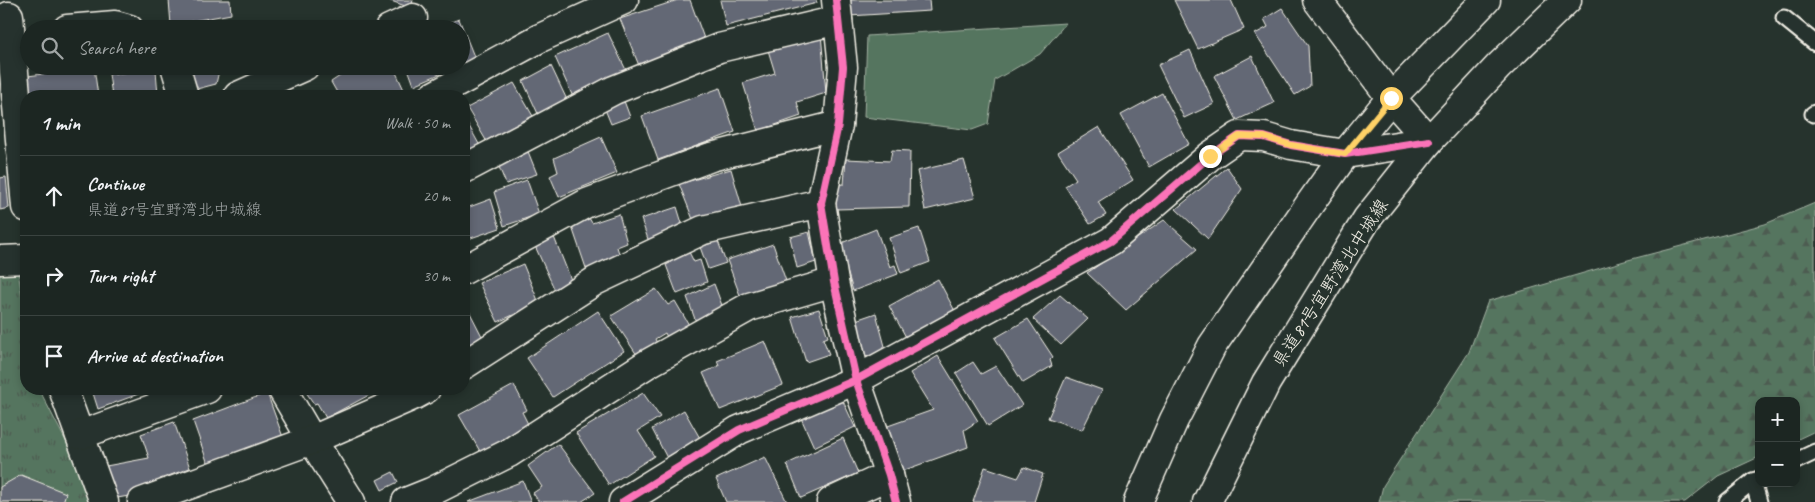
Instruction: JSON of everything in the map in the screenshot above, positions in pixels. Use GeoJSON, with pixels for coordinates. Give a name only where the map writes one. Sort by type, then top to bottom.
{"type":"FeatureCollection","features":[{"type":"Feature","properties":{"kind":"street"},"geometry":{"type":"LineString","coordinates":[[444,90],[540,38],[624,0]]}},
{"type":"Feature","properties":{"kind":"street"},"geometry":{"type":"LineString","coordinates":[[1317,0],[1391,98],[1429,141]]}},
{"type":"Feature","properties":{"kind":"street"},"geometry":{"type":"LineString","coordinates":[[1138,502],[1174,420],[1212,346],[1345,154],[1391,98],[1486,0]]}},
{"type":"Feature","properties":{"kind":"street","name":"県道81号宜野湾北中城線"},"geometry":{"type":"LineString","coordinates":[[1207,502],[1271,374],[1367,219],[1429,141],[1493,72],[1567,0]]}},
{"type":"Feature","properties":{"kind":"street"},"geometry":{"type":"LineString","coordinates":[[470,166],[614,90],[710,51],[837,10],[843,67],[838,125],[821,203],[834,282],[856,380],[889,475],[896,502]]}},
{"type":"Feature","properties":{"kind":"street"},"geometry":{"type":"LineString","coordinates":[[7,11],[20,41]]}},
{"type":"Feature","properties":{"kind":"street"},"geometry":{"type":"LineString","coordinates":[[21,75],[21,90]]}},
{"type":"Feature","properties":{"kind":"street"},"geometry":{"type":"LineString","coordinates":[[178,75],[182,90]]}},
{"type":"Feature","properties":{"kind":"street"},"geometry":{"type":"LineString","coordinates":[[251,90],[285,75]]}},
{"type":"Feature","properties":{"kind":"street"},"geometry":{"type":"LineString","coordinates":[[470,267],[586,203],[711,156],[838,125]]}},
{"type":"Feature","properties":{"kind":"street"},"geometry":{"type":"LineString","coordinates":[[623,502],[739,430],[856,380],[1111,241],[1210,156],[1239,136],[1264,137],[1291,145],[1345,154],[1429,141]]}},
{"type":"Feature","properties":{"kind":"street"},"geometry":{"type":"LineString","coordinates":[[20,149],[12,170],[20,191]]}},
{"type":"Feature","properties":{"kind":"street"},"geometry":{"type":"LineString","coordinates":[[470,361],[595,281],[702,230],[821,203]]}},
{"type":"Feature","properties":{"kind":"street"},"geometry":{"type":"LineString","coordinates":[[0,260],[20,259]]}},
{"type":"Feature","properties":{"kind":"street"},"geometry":{"type":"LineString","coordinates":[[406,502],[431,492],[509,453],[648,364],[749,307],[834,282]]}},
{"type":"Feature","properties":{"kind":"street"},"geometry":{"type":"LineString","coordinates":[[66,395],[104,502]]}},
{"type":"Feature","properties":{"kind":"street"},"geometry":{"type":"LineString","coordinates":[[80,435],[191,395]]}},
{"type":"Feature","properties":{"kind":"street"},"geometry":{"type":"LineString","coordinates":[[286,395],[351,502]]}},
{"type":"Feature","properties":{"kind":"street"},"geometry":{"type":"LineString","coordinates":[[142,502],[312,440],[415,395]]}},
{"type":"Feature","properties":{"kind":"street"},"geometry":{"type":"LineString","coordinates":[[831,502],[889,475]]}},
{"type":"Feature","properties":{"kind":"lane"},"geometry":{"type":"LineString","coordinates":[[1784,18],[1815,42]]}},
{"type":"Feature","properties":{"kind":"lane"},"geometry":{"type":"LineString","coordinates":[[1800,459],[1815,452]]}},
{"type":"Feature","properties":{"kind":"lane"},"geometry":{"type":"LineString","coordinates":[[1727,502],[1755,481]]}},
{"type":"Feature","properties":{"kind":"lane"},"geometry":{"type":"LineString","coordinates":[[1757,487],[1759,502]]}},
{"type":"Feature","properties":{"kind":"green space"},"geometry":{"type":"Polygon","coordinates":[[[1066,23],[1040,54],[995,80],[988,124],[972,130],[864,117],[867,36],[1066,23]]]}},
{"type":"Feature","properties":{"kind":"green space"},"geometry":{"type":"Polygon","coordinates":[[[1815,203],[1815,431],[1800,438],[1800,397],[1755,397],[1755,459],[1718,476],[1685,502],[1379,502],[1383,486],[1469,352],[1488,301],[1628,260],[1765,224],[1815,203]]]}},
{"type":"Feature","properties":{"kind":"green space"},"geometry":{"type":"Polygon","coordinates":[[[18,272],[20,284],[20,395],[42,395],[92,492],[94,502],[0,502],[0,273],[18,272]]]}},
{"type":"Feature","properties":{"kind":"building"},"geometry":{"type":"Polygon","coordinates":[[[169,0],[230,0],[231,14],[198,20],[171,20],[169,0]]]}},
{"type":"Feature","properties":{"kind":"building"},"geometry":{"type":"Polygon","coordinates":[[[388,0],[413,0],[411,8],[388,0]]]}},
{"type":"Feature","properties":{"kind":"building"},"geometry":{"type":"Polygon","coordinates":[[[678,0],[690,0],[706,44],[640,68],[620,19],[678,0]]]}},
{"type":"Feature","properties":{"kind":"building"},"geometry":{"type":"Polygon","coordinates":[[[720,0],[816,0],[817,3],[726,26],[720,0]]]}},
{"type":"Feature","properties":{"kind":"building"},"geometry":{"type":"Polygon","coordinates":[[[848,0],[929,0],[930,11],[849,16],[848,0]]]}},
{"type":"Feature","properties":{"kind":"building"},"geometry":{"type":"Polygon","coordinates":[[[1174,0],[1231,0],[1244,29],[1198,49],[1174,0]]]}},
{"type":"Feature","properties":{"kind":"building"},"geometry":{"type":"Polygon","coordinates":[[[1282,8],[1308,46],[1310,86],[1295,95],[1255,34],[1268,27],[1264,19],[1282,8]]]}},
{"type":"Feature","properties":{"kind":"building"},"geometry":{"type":"Polygon","coordinates":[[[608,33],[627,72],[573,97],[555,57],[608,33]]]}},
{"type":"Feature","properties":{"kind":"building"},"geometry":{"type":"Polygon","coordinates":[[[821,33],[826,93],[797,102],[801,116],[758,131],[743,83],[775,73],[768,50],[821,33]]]}},
{"type":"Feature","properties":{"kind":"building"},"geometry":{"type":"Polygon","coordinates":[[[470,46],[475,59],[470,61],[470,46]]]}},
{"type":"Feature","properties":{"kind":"building"},"geometry":{"type":"Polygon","coordinates":[[[1190,50],[1214,104],[1184,118],[1158,65],[1190,50]]]}},
{"type":"Feature","properties":{"kind":"building"},"geometry":{"type":"Polygon","coordinates":[[[1252,56],[1274,103],[1237,120],[1214,76],[1252,56]]]}},
{"type":"Feature","properties":{"kind":"building"},"geometry":{"type":"Polygon","coordinates":[[[551,66],[568,102],[539,116],[523,81],[551,66]]]}},
{"type":"Feature","properties":{"kind":"building"},"geometry":{"type":"Polygon","coordinates":[[[95,75],[97,90],[30,90],[28,76],[95,75]]]}},
{"type":"Feature","properties":{"kind":"building"},"geometry":{"type":"Polygon","coordinates":[[[109,75],[156,75],[158,90],[111,90],[109,75]]]}},
{"type":"Feature","properties":{"kind":"building"},"geometry":{"type":"Polygon","coordinates":[[[190,75],[218,75],[216,84],[193,90],[190,75]]]}},
{"type":"Feature","properties":{"kind":"building"},"geometry":{"type":"Polygon","coordinates":[[[342,75],[397,75],[404,90],[336,90],[331,82],[342,75]]]}},
{"type":"Feature","properties":{"kind":"building"},"geometry":{"type":"Polygon","coordinates":[[[410,75],[437,75],[414,85],[410,75]]]}},
{"type":"Feature","properties":{"kind":"building"},"geometry":{"type":"Polygon","coordinates":[[[514,83],[534,118],[487,142],[470,113],[470,106],[514,83]]]}},
{"type":"Feature","properties":{"kind":"building"},"geometry":{"type":"Polygon","coordinates":[[[720,88],[735,132],[658,160],[642,116],[720,88]]]}},
{"type":"Feature","properties":{"kind":"building"},"geometry":{"type":"Polygon","coordinates":[[[1162,93],[1189,144],[1149,167],[1121,115],[1162,93]]]}},
{"type":"Feature","properties":{"kind":"building"},"geometry":{"type":"Polygon","coordinates":[[[624,101],[630,117],[611,124],[604,107],[624,101]]]}},
{"type":"Feature","properties":{"kind":"building"},"geometry":{"type":"Polygon","coordinates":[[[1099,127],[1133,180],[1098,202],[1106,215],[1090,224],[1065,186],[1076,179],[1058,152],[1099,127]]]}},
{"type":"Feature","properties":{"kind":"building"},"geometry":{"type":"Polygon","coordinates":[[[470,128],[480,146],[470,152],[470,128]]]}},
{"type":"Feature","properties":{"kind":"building"},"geometry":{"type":"Polygon","coordinates":[[[601,137],[617,173],[559,197],[550,176],[558,172],[554,158],[601,137]]]}},
{"type":"Feature","properties":{"kind":"building"},"geometry":{"type":"Polygon","coordinates":[[[527,149],[537,174],[506,184],[497,162],[527,149]]]}},
{"type":"Feature","properties":{"kind":"building"},"geometry":{"type":"Polygon","coordinates":[[[892,150],[910,151],[909,207],[836,209],[833,185],[844,184],[846,159],[890,161],[892,150]]]}},
{"type":"Feature","properties":{"kind":"building"},"geometry":{"type":"Polygon","coordinates":[[[964,160],[975,198],[925,210],[917,171],[964,160]]]}},
{"type":"Feature","properties":{"kind":"building"},"geometry":{"type":"Polygon","coordinates":[[[1227,167],[1242,189],[1208,239],[1176,209],[1227,167]]]}},
{"type":"Feature","properties":{"kind":"building"},"geometry":{"type":"Polygon","coordinates":[[[731,169],[742,207],[694,222],[679,184],[731,169]]]}},
{"type":"Feature","properties":{"kind":"building"},"geometry":{"type":"Polygon","coordinates":[[[6,177],[9,208],[0,210],[0,178],[6,177]]]}},
{"type":"Feature","properties":{"kind":"building"},"geometry":{"type":"Polygon","coordinates":[[[527,180],[539,214],[504,226],[494,192],[527,180]]]}},
{"type":"Feature","properties":{"kind":"building"},"geometry":{"type":"Polygon","coordinates":[[[491,199],[500,228],[470,238],[470,207],[491,199]]]}},
{"type":"Feature","properties":{"kind":"building"},"geometry":{"type":"Polygon","coordinates":[[[677,207],[685,233],[650,245],[641,219],[677,207]]]}},
{"type":"Feature","properties":{"kind":"building"},"geometry":{"type":"Polygon","coordinates":[[[619,214],[627,243],[617,247],[621,259],[587,271],[571,224],[589,218],[592,223],[619,214]]]}},
{"type":"Feature","properties":{"kind":"building"},"geometry":{"type":"Polygon","coordinates":[[[1164,220],[1197,249],[1126,310],[1087,273],[1164,220]]]}},
{"type":"Feature","properties":{"kind":"building"},"geometry":{"type":"Polygon","coordinates":[[[919,228],[930,262],[901,273],[889,238],[919,228]]]}},
{"type":"Feature","properties":{"kind":"building"},"geometry":{"type":"Polygon","coordinates":[[[876,229],[890,267],[895,265],[898,274],[853,291],[839,244],[876,229]]]}},
{"type":"Feature","properties":{"kind":"building"},"geometry":{"type":"Polygon","coordinates":[[[809,232],[816,262],[797,268],[790,237],[809,232]]]}},
{"type":"Feature","properties":{"kind":"building"},"geometry":{"type":"Polygon","coordinates":[[[554,237],[573,285],[557,295],[535,246],[554,237]]]}},
{"type":"Feature","properties":{"kind":"building"},"geometry":{"type":"Polygon","coordinates":[[[718,241],[726,263],[708,269],[700,247],[718,241]]]}},
{"type":"Feature","properties":{"kind":"building"},"geometry":{"type":"Polygon","coordinates":[[[773,244],[787,284],[741,298],[727,260],[773,244]]]}},
{"type":"Feature","properties":{"kind":"building"},"geometry":{"type":"Polygon","coordinates":[[[689,252],[694,262],[700,260],[707,282],[677,294],[666,265],[670,263],[670,260],[689,252]]]}},
{"type":"Feature","properties":{"kind":"building"},"geometry":{"type":"Polygon","coordinates":[[[523,264],[539,303],[498,322],[479,283],[523,264]]]}},
{"type":"Feature","properties":{"kind":"building"},"geometry":{"type":"Polygon","coordinates":[[[938,279],[956,313],[907,339],[889,306],[938,279]]]}},
{"type":"Feature","properties":{"kind":"building"},"geometry":{"type":"Polygon","coordinates":[[[714,284],[723,308],[696,322],[687,297],[714,284]]]}},
{"type":"Feature","properties":{"kind":"building"},"geometry":{"type":"Polygon","coordinates":[[[656,289],[668,305],[675,301],[689,325],[668,339],[665,333],[655,339],[657,343],[637,355],[611,316],[656,289]]]}},
{"type":"Feature","properties":{"kind":"building"},"geometry":{"type":"Polygon","coordinates":[[[1060,295],[1088,319],[1061,345],[1033,319],[1060,295]]]}},
{"type":"Feature","properties":{"kind":"building"},"geometry":{"type":"Polygon","coordinates":[[[819,309],[828,337],[823,339],[829,354],[806,362],[792,317],[819,309]]]}},
{"type":"Feature","properties":{"kind":"building"},"geometry":{"type":"Polygon","coordinates":[[[598,311],[624,351],[553,397],[527,358],[598,311]]]}},
{"type":"Feature","properties":{"kind":"building"},"geometry":{"type":"Polygon","coordinates":[[[470,313],[485,342],[470,349],[470,313]]]}},
{"type":"Feature","properties":{"kind":"building"},"geometry":{"type":"Polygon","coordinates":[[[876,313],[886,350],[858,360],[850,322],[876,313]]]}},
{"type":"Feature","properties":{"kind":"building"},"geometry":{"type":"Polygon","coordinates":[[[1028,319],[1053,357],[1050,360],[1052,366],[1023,383],[995,338],[1028,319]]]}},
{"type":"Feature","properties":{"kind":"building"},"geometry":{"type":"Polygon","coordinates":[[[765,341],[783,385],[720,410],[703,373],[719,366],[717,361],[765,341]]]}},
{"type":"Feature","properties":{"kind":"building"},"geometry":{"type":"Polygon","coordinates":[[[938,356],[978,421],[964,430],[968,447],[902,471],[885,427],[933,410],[910,373],[938,356]]]}},
{"type":"Feature","properties":{"kind":"building"},"geometry":{"type":"Polygon","coordinates":[[[973,362],[981,374],[996,366],[1022,405],[988,426],[956,373],[973,362]]]}},
{"type":"Feature","properties":{"kind":"building"},"geometry":{"type":"Polygon","coordinates":[[[1066,377],[1102,390],[1082,430],[1048,418],[1066,377]]]}},
{"type":"Feature","properties":{"kind":"building"},"geometry":{"type":"Polygon","coordinates":[[[514,385],[527,410],[522,412],[529,426],[481,453],[459,415],[514,385]]]}},
{"type":"Feature","properties":{"kind":"building"},"geometry":{"type":"Polygon","coordinates":[[[643,393],[660,417],[638,431],[654,456],[609,485],[576,433],[643,393]]]}},
{"type":"Feature","properties":{"kind":"building"},"geometry":{"type":"Polygon","coordinates":[[[94,395],[136,395],[98,409],[94,395]]]}},
{"type":"Feature","properties":{"kind":"building"},"geometry":{"type":"Polygon","coordinates":[[[262,395],[268,395],[284,440],[209,467],[193,421],[262,395]]]}},
{"type":"Feature","properties":{"kind":"building"},"geometry":{"type":"Polygon","coordinates":[[[308,395],[369,395],[326,418],[317,403],[314,404],[308,395]]]}},
{"type":"Feature","properties":{"kind":"building"},"geometry":{"type":"Polygon","coordinates":[[[843,401],[855,427],[814,447],[801,418],[843,401]]]}},
{"type":"Feature","properties":{"kind":"building"},"geometry":{"type":"Polygon","coordinates":[[[684,410],[701,440],[667,458],[652,429],[684,410]]]}},
{"type":"Feature","properties":{"kind":"building"},"geometry":{"type":"Polygon","coordinates":[[[174,422],[190,468],[160,479],[162,490],[112,499],[106,466],[149,458],[141,434],[174,422]]]}},
{"type":"Feature","properties":{"kind":"building"},"geometry":{"type":"Polygon","coordinates":[[[843,438],[858,473],[801,498],[787,464],[843,438]]]}},
{"type":"Feature","properties":{"kind":"building"},"geometry":{"type":"Polygon","coordinates":[[[558,444],[595,493],[581,502],[539,502],[533,493],[542,487],[528,466],[558,444]]]}},
{"type":"Feature","properties":{"kind":"building"},"geometry":{"type":"Polygon","coordinates":[[[765,457],[787,502],[726,502],[716,479],[765,457]]]}},
{"type":"Feature","properties":{"kind":"building"},"geometry":{"type":"Polygon","coordinates":[[[985,467],[1018,478],[1024,467],[1043,474],[1034,502],[973,502],[985,467]]]}},
{"type":"Feature","properties":{"kind":"building"},"geometry":{"type":"Polygon","coordinates":[[[393,472],[398,482],[382,490],[377,480],[393,472]]]}},
{"type":"Feature","properties":{"kind":"building"},"geometry":{"type":"Polygon","coordinates":[[[21,475],[66,493],[63,502],[0,502],[0,487],[21,475]]]}},
{"type":"Feature","properties":{"kind":"building"},"geometry":{"type":"Polygon","coordinates":[[[523,481],[531,502],[468,502],[523,481]]]}},
{"type":"Feature","properties":{"kind":"cycle path"},"geometry":{"type":"LineString","coordinates":[[836,0],[843,67],[838,125],[821,203],[834,282],[856,380],[889,475],[896,502]]}},
{"type":"Feature","properties":{"kind":"cycle path"},"geometry":{"type":"LineString","coordinates":[[623,502],[739,430],[856,380],[1111,241],[1210,156],[1239,136],[1264,137],[1291,145],[1345,154],[1429,141]]}},
{"type":"Feature","properties":{"kind":"route"},"geometry":{"type":"LineString","coordinates":[[1210,156],[1239,136],[1264,137],[1291,145],[1345,154],[1391,98]]}}]}
